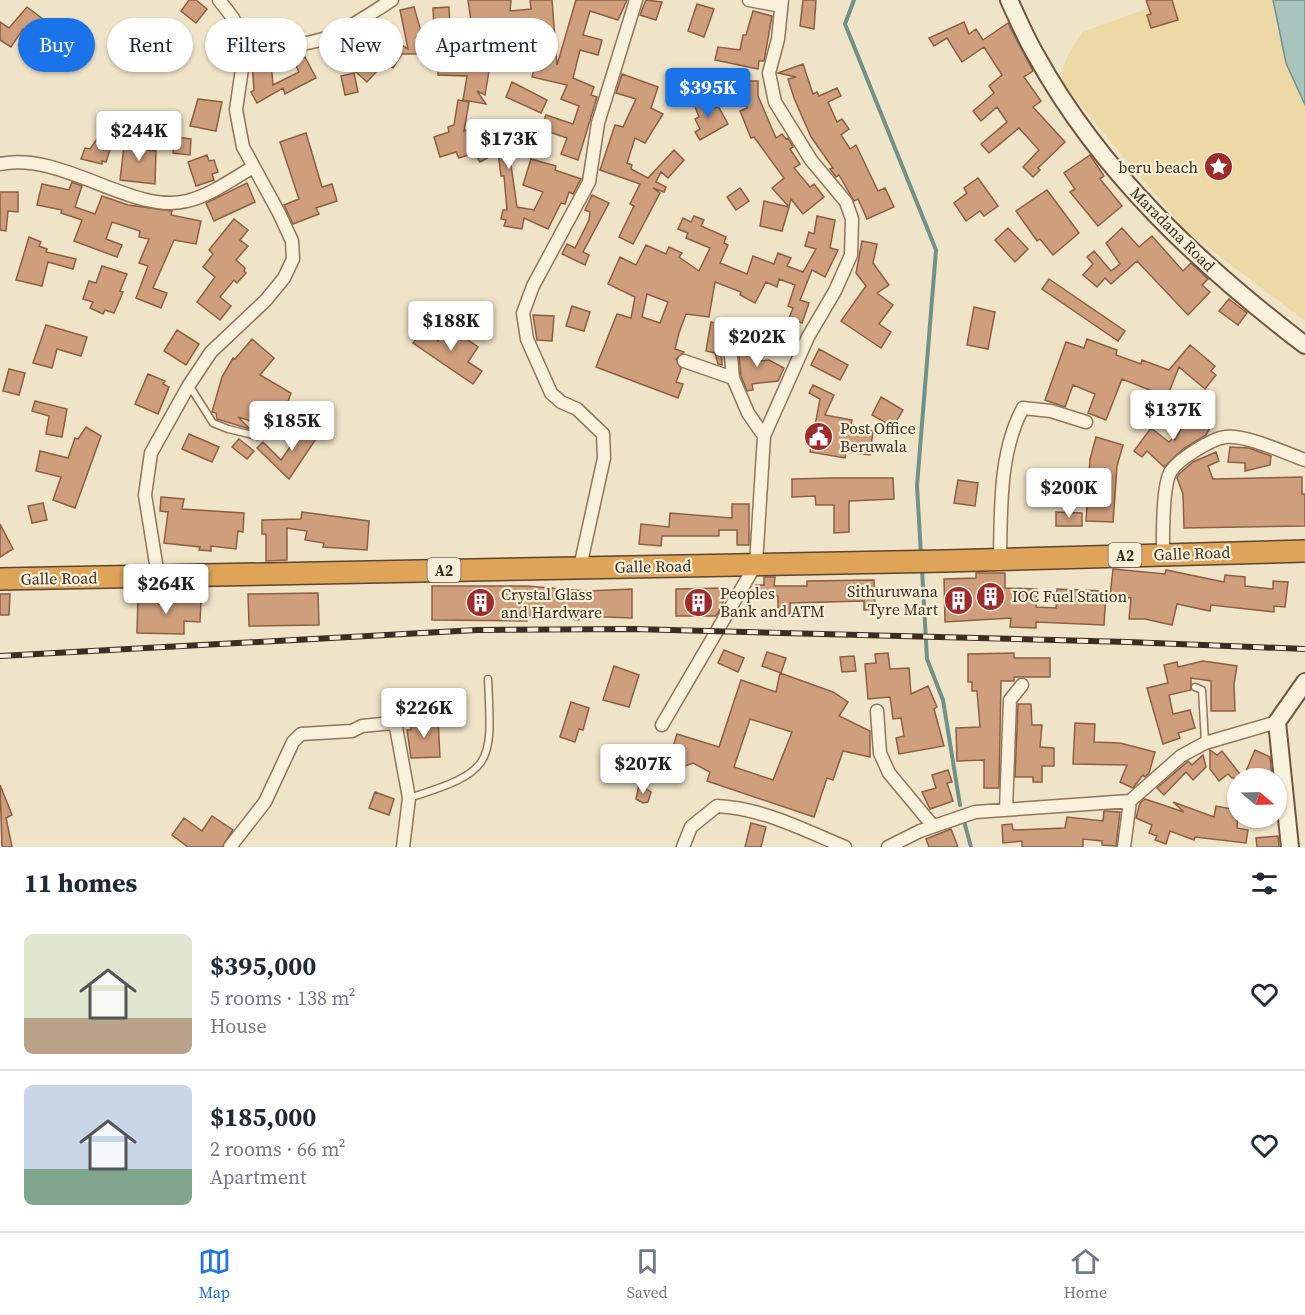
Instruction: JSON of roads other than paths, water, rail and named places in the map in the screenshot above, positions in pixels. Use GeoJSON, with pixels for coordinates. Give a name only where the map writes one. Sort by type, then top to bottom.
{"type":"FeatureCollection","features":[{"type":"Feature","properties":{"kind":"highway","name":"Galle Road"},"geometry":{"type":"LineString","coordinates":[[0,579],[945,561],[1305,551]]}},
{"type":"Feature","properties":{"kind":"street"},"geometry":{"type":"LineString","coordinates":[[219,0],[232,18]]}},
{"type":"Feature","properties":{"kind":"street"},"geometry":{"type":"LineString","coordinates":[[307,42],[322,39],[392,0]]}},
{"type":"Feature","properties":{"kind":"street"},"geometry":{"type":"LineString","coordinates":[[580,567],[604,458],[603,434],[577,409],[561,402],[551,393],[527,339],[524,313],[533,286],[589,182],[598,123],[636,0]]}},
{"type":"Feature","properties":{"kind":"street"},"geometry":{"type":"LineString","coordinates":[[662,725],[756,564],[764,436],[808,338],[835,291],[851,255],[852,219],[846,202],[811,160],[775,102],[769,73],[782,3],[749,0]]}},
{"type":"Feature","properties":{"kind":"street","name":"Maradana Road"},"geometry":{"type":"LineString","coordinates":[[1009,0],[1037,57],[1066,104],[1127,183],[1203,262],[1248,302],[1305,345]]}},
{"type":"Feature","properties":{"kind":"street"},"geometry":{"type":"LineString","coordinates":[[158,576],[145,495],[151,453],[210,352],[278,286],[293,259],[291,241],[284,223],[243,147],[236,110],[241,72]]}},
{"type":"Feature","properties":{"kind":"street"},"geometry":{"type":"LineString","coordinates":[[0,164],[31,161],[141,198],[170,203],[188,201],[253,167]]}},
{"type":"Feature","properties":{"kind":"street"},"geometry":{"type":"LineString","coordinates":[[728,325],[732,378],[748,413],[764,436]]}},
{"type":"Feature","properties":{"kind":"street"},"geometry":{"type":"LineString","coordinates":[[684,362],[732,378]]}},
{"type":"Feature","properties":{"kind":"street"},"geometry":{"type":"LineString","coordinates":[[1000,559],[1000,523],[1011,431],[1023,408],[1052,411],[1086,422]]}},
{"type":"Feature","properties":{"kind":"street"},"geometry":{"type":"LineString","coordinates":[[1163,554],[1165,501],[1170,472],[1193,451],[1225,437],[1251,442],[1305,460]]}},
{"type":"Feature","properties":{"kind":"street"},"geometry":{"type":"LineString","coordinates":[[888,847],[933,826],[975,812],[1130,801],[1181,756],[1205,743],[1278,722],[1304,684]]}},
{"type":"Feature","properties":{"kind":"street"},"geometry":{"type":"LineString","coordinates":[[1006,810],[1010,700],[1022,685]]}},
{"type":"Feature","properties":{"kind":"street"},"geometry":{"type":"LineString","coordinates":[[877,711],[880,753],[889,773],[933,826]]}},
{"type":"Feature","properties":{"kind":"street"},"geometry":{"type":"LineString","coordinates":[[1278,722],[1290,847]]}},
{"type":"Feature","properties":{"kind":"street"},"geometry":{"type":"LineString","coordinates":[[230,847],[265,802],[293,742],[301,734],[310,731],[352,731],[362,726],[392,723],[396,727],[410,798],[403,847]]}},
{"type":"Feature","properties":{"kind":"street"},"geometry":{"type":"LineString","coordinates":[[1124,847],[1130,801]]}},
{"type":"Feature","properties":{"kind":"street"},"geometry":{"type":"LineString","coordinates":[[683,847],[691,827],[717,806],[737,807],[764,814],[845,847]]}},
{"type":"Feature","properties":{"kind":"lane"},"geometry":{"type":"LineString","coordinates":[[189,385],[213,423],[228,429],[257,436],[272,431],[281,419]]}},
{"type":"Feature","properties":{"kind":"lane"},"geometry":{"type":"LineString","coordinates":[[410,798],[445,787],[478,769],[482,763],[490,737],[488,678]]}},
{"type":"Feature","properties":{"kind":"lane"},"geometry":{"type":"LineString","coordinates":[[1195,687],[1202,690],[1205,743]]}},
{"type":"Feature","properties":{"kind":"water"},"geometry":{"type":"Polygon","coordinates":[[[1273,0],[1305,0],[1305,105],[1286,63],[1273,0]]]}},
{"type":"Feature","properties":{"kind":"waterway"},"geometry":{"type":"LineString","coordinates":[[854,0],[845,24],[936,250],[917,486],[921,555]]}},
{"type":"Feature","properties":{"kind":"waterway"},"geometry":{"type":"LineString","coordinates":[[922,569],[927,659],[943,700],[960,805]]}},
{"type":"Feature","properties":{"kind":"waterway"},"geometry":{"type":"LineString","coordinates":[[964,821],[971,847]]}},
{"type":"Feature","properties":{"kind":"railway"},"geometry":{"type":"LineString","coordinates":[[0,656],[477,630],[633,629],[1305,649]]}},
{"type":"Feature","properties":{"kind":"place","name":"beru beach"},"geometry":{"type":"Point","coordinates":[1219,167]}},
{"type":"Feature","properties":{"kind":"place","name":"Post Office Beruwala"},"geometry":{"type":"Point","coordinates":[819,437]}},
{"type":"Feature","properties":{"kind":"place","name":"IOC Fuel Station"},"geometry":{"type":"Point","coordinates":[991,596]}},
{"type":"Feature","properties":{"kind":"place","name":"Sithuruwana Tyre Mart"},"geometry":{"type":"Point","coordinates":[959,600]}},
{"type":"Feature","properties":{"kind":"place","name":"Peoples Bank and ATM"},"geometry":{"type":"Point","coordinates":[699,602]}},
{"type":"Feature","properties":{"kind":"place","name":"Crystal Glass and Hardware"},"geometry":{"type":"Point","coordinates":[480,603]}}]}
